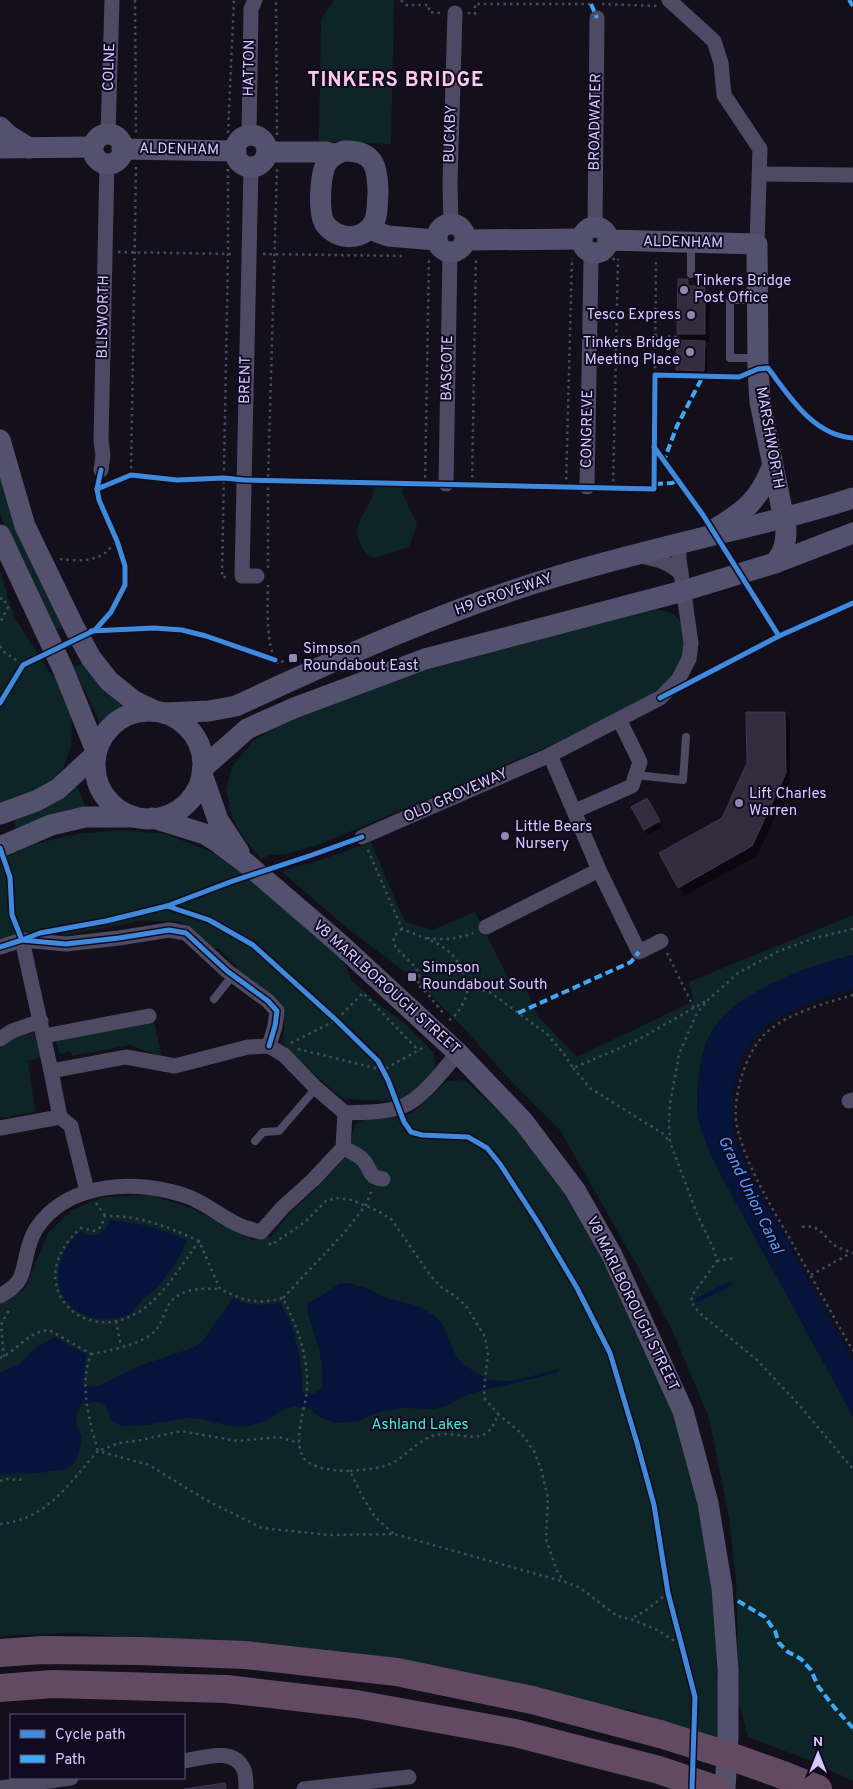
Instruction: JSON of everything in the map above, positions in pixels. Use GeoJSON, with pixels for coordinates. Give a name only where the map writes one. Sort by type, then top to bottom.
{"type":"FeatureCollection","features":[{"type":"Feature","properties":{"kind":"highway"},"geometry":{"type":"LineString","coordinates":[[0,1653],[42,1650],[244,1655],[396,1672],[532,1700],[660,1734],[721,1753],[818,1789]]}},
{"type":"Feature","properties":{"kind":"highway"},"geometry":{"type":"LineString","coordinates":[[0,1688],[53,1684],[226,1689],[356,1704],[515,1733],[659,1770],[715,1789]]}},
{"type":"Feature","properties":{"kind":"street","name":"COLNE"},"geometry":{"type":"LineString","coordinates":[[112,0],[113,149]]}},
{"type":"Feature","properties":{"kind":"street","name":"HATTON"},"geometry":{"type":"LineString","coordinates":[[237,146],[252,9],[255,0]]}},
{"type":"Feature","properties":{"kind":"street","name":"MARSHWORTH"},"geometry":{"type":"LineString","coordinates":[[670,0],[714,42],[721,63],[724,95],[760,149],[758,244],[760,402],[785,524]]}},
{"type":"Feature","properties":{"kind":"street","name":"BUCKBY"},"geometry":{"type":"LineString","coordinates":[[451,224],[450,182],[455,13]]}},
{"type":"Feature","properties":{"kind":"street","name":"BROADWATER"},"geometry":{"type":"LineString","coordinates":[[594,244],[597,18]]}},
{"type":"Feature","properties":{"kind":"street"},"geometry":{"type":"LineString","coordinates":[[0,127],[8,135],[29,148]]}},
{"type":"Feature","properties":{"kind":"street"},"geometry":{"type":"LineString","coordinates":[[272,152],[260,164],[251,167],[242,164],[238,160],[237,146],[254,136],[262,140],[272,152],[327,152],[335,155]]}},
{"type":"Feature","properties":{"kind":"street","name":"ALDENHAM"},"geometry":{"type":"LineString","coordinates":[[0,148],[113,149],[237,146]]}},
{"type":"Feature","properties":{"kind":"street","name":"BLISWORTH"},"geometry":{"type":"LineString","coordinates":[[101,470],[103,455],[101,441],[105,252],[113,149]]}},
{"type":"Feature","properties":{"kind":"street"},"geometry":{"type":"LineString","coordinates":[[344,151],[354,151],[370,158],[378,172],[375,219],[369,229],[354,237],[342,237],[330,229],[322,220],[320,210],[324,170],[335,155],[344,151]]}},
{"type":"Feature","properties":{"kind":"street","name":"BRENT"},"geometry":{"type":"LineString","coordinates":[[242,576],[251,167]]}},
{"type":"Feature","properties":{"kind":"street"},"geometry":{"type":"LineString","coordinates":[[760,174],[853,175]]}},
{"type":"Feature","properties":{"kind":"street"},"geometry":{"type":"LineString","coordinates":[[450,247],[440,228],[451,224]]}},
{"type":"Feature","properties":{"kind":"street","name":"ALDENHAM"},"geometry":{"type":"LineString","coordinates":[[369,229],[388,236],[450,247],[691,243],[758,244]]}},
{"type":"Feature","properties":{"kind":"street","name":"CONGREVE"},"geometry":{"type":"LineString","coordinates":[[587,487],[594,244]]}},
{"type":"Feature","properties":{"kind":"street","name":"BASCOTE"},"geometry":{"type":"LineString","coordinates":[[446,484],[450,247]]}},
{"type":"Feature","properties":{"kind":"street"},"geometry":{"type":"LineString","coordinates":[[0,440],[25,526],[74,627],[92,658],[109,681],[134,701],[180,721],[193,734],[201,750],[202,771],[198,787],[190,799],[179,809],[167,815],[145,818],[85,817],[51,825],[0,846]]}},
{"type":"Feature","properties":{"kind":"street"},"geometry":{"type":"LineString","coordinates":[[772,467],[763,488],[753,501],[743,521],[785,524],[822,508],[853,498]]}},
{"type":"Feature","properties":{"kind":"street","name":"H9 GROVEWAY"},"geometry":{"type":"LineString","coordinates":[[160,712],[209,711],[236,706],[434,619],[491,598],[556,576],[634,554],[691,541],[743,521]]}},
{"type":"Feature","properties":{"kind":"street"},"geometry":{"type":"LineString","coordinates":[[785,524],[797,538],[804,541],[829,543]]}},
{"type":"Feature","properties":{"kind":"street"},"geometry":{"type":"LineString","coordinates":[[771,565],[783,553],[786,546],[785,524]]}},
{"type":"Feature","properties":{"kind":"street"},"geometry":{"type":"LineString","coordinates":[[202,771],[247,729],[294,708],[406,666],[434,656],[682,583],[725,579],[771,565],[853,534]]}},
{"type":"Feature","properties":{"kind":"street"},"geometry":{"type":"LineString","coordinates":[[0,535],[63,669],[96,753]]}},
{"type":"Feature","properties":{"kind":"street","name":"OLD GROVEWAY"},"geometry":{"type":"LineString","coordinates":[[362,837],[550,755],[660,698],[678,680],[689,659],[691,643],[678,559],[679,550],[691,541]]}},
{"type":"Feature","properties":{"kind":"street"},"geometry":{"type":"LineString","coordinates":[[634,554],[660,560],[674,567],[682,583]]}},
{"type":"Feature","properties":{"kind":"street"},"geometry":{"type":"LineString","coordinates":[[242,576],[262,577]]}},
{"type":"Feature","properties":{"kind":"street"},"geometry":{"type":"LineString","coordinates":[[145,818],[124,812],[112,804],[104,794],[98,782],[95,769],[96,753],[101,739],[109,728],[119,720],[131,714],[144,711],[160,712]]}},
{"type":"Feature","properties":{"kind":"street"},"geometry":{"type":"LineString","coordinates":[[575,811],[632,786],[640,762],[619,719]]}},
{"type":"Feature","properties":{"kind":"street"},"geometry":{"type":"LineString","coordinates":[[2,813],[36,801],[58,789],[96,753]]}},
{"type":"Feature","properties":{"kind":"street"},"geometry":{"type":"LineString","coordinates":[[550,755],[599,870],[639,952],[661,941]]}},
{"type":"Feature","properties":{"kind":"street","name":"V8 MARLBOROUGH STREET"},"geometry":{"type":"LineString","coordinates":[[202,771],[218,820],[247,864]]}},
{"type":"Feature","properties":{"kind":"street","name":"V8 MARLBOROUGH STREET"},"geometry":{"type":"LineString","coordinates":[[145,818],[205,834],[220,842],[340,944],[458,1053],[523,1121],[576,1190],[612,1255],[683,1411],[708,1503],[722,1588],[728,1670],[728,1737],[725,1789]]}},
{"type":"Feature","properties":{"kind":"street"},"geometry":{"type":"LineString","coordinates":[[486,927],[599,870]]}},
{"type":"Feature","properties":{"kind":"street"},"geometry":{"type":"LineString","coordinates":[[0,947],[22,940],[66,944],[169,930],[186,933],[233,975],[268,1001],[277,1011],[276,1026],[269,1046]]}},
{"type":"Feature","properties":{"kind":"street"},"geometry":{"type":"LineString","coordinates":[[22,940],[43,1029],[60,1117],[71,1126],[87,1191]]}},
{"type":"Feature","properties":{"kind":"street"},"geometry":{"type":"LineString","coordinates":[[0,1039],[12,1031],[149,1016]]}},
{"type":"Feature","properties":{"kind":"street"},"geometry":{"type":"LineString","coordinates":[[51,1071],[126,1057],[175,1066],[248,1047],[269,1046],[284,1055],[316,1088],[345,1113],[376,1112],[404,1105],[429,1087],[458,1053]]}},
{"type":"Feature","properties":{"kind":"street"},"geometry":{"type":"LineString","coordinates":[[6,1293],[21,1276],[26,1249],[36,1228],[50,1213],[69,1199],[87,1191],[126,1187],[165,1190],[190,1198],[239,1225],[261,1232],[343,1148],[345,1113]]}},
{"type":"Feature","properties":{"kind":"street"},"geometry":{"type":"LineString","coordinates":[[0,1128],[60,1117]]}},
{"type":"Feature","properties":{"kind":"street"},"geometry":{"type":"LineString","coordinates":[[343,1148],[356,1154],[365,1162],[370,1174],[379,1178]]}},
{"type":"Feature","properties":{"kind":"street"},"geometry":{"type":"LineString","coordinates":[[185,1761],[225,1755],[236,1759],[244,1770],[246,1789]]}},
{"type":"Feature","properties":{"kind":"street"},"geometry":{"type":"LineString","coordinates":[[304,1789],[409,1777]]}},
{"type":"Feature","properties":{"kind":"street"},"geometry":{"type":"LineString","coordinates":[[0,1788],[64,1779]]}},
{"type":"Feature","properties":{"kind":"lane"},"geometry":{"type":"LineString","coordinates":[[691,243],[691,274]]}},
{"type":"Feature","properties":{"kind":"lane"},"geometry":{"type":"LineString","coordinates":[[758,300],[730,300],[730,358],[758,358]]}},
{"type":"Feature","properties":{"kind":"lane"},"geometry":{"type":"LineString","coordinates":[[635,776],[683,780],[686,737]]}},
{"type":"Feature","properties":{"kind":"lane"},"geometry":{"type":"LineString","coordinates":[[214,999],[233,975]]}},
{"type":"Feature","properties":{"kind":"lane"},"geometry":{"type":"LineString","coordinates":[[255,1141],[263,1132],[278,1131],[316,1088]]}},
{"type":"Feature","properties":{"kind":"path"},"geometry":{"type":"LineString","coordinates":[[132,475],[135,253],[113,149],[135,0]]}},
{"type":"Feature","properties":{"kind":"path"},"geometry":{"type":"LineString","coordinates":[[234,0],[237,146],[228,254],[222,577],[242,576]]}},
{"type":"Feature","properties":{"kind":"path"},"geometry":{"type":"LineString","coordinates":[[275,660],[270,640],[262,577],[268,480],[276,254],[272,152],[276,4],[278,0]]}},
{"type":"Feature","properties":{"kind":"path"},"geometry":{"type":"LineString","coordinates":[[401,0],[406,5],[429,5],[429,12],[475,14],[476,0]]}},
{"type":"Feature","properties":{"kind":"path"},"geometry":{"type":"LineString","coordinates":[[475,4],[654,6],[658,0]]}},
{"type":"Feature","properties":{"kind":"path"},"geometry":{"type":"LineString","coordinates":[[566,486],[572,258],[594,244],[618,259],[613,488]]}},
{"type":"Feature","properties":{"kind":"path"},"geometry":{"type":"LineString","coordinates":[[425,484],[428,257],[450,247],[476,257],[472,484]]}},
{"type":"Feature","properties":{"kind":"path"},"geometry":{"type":"LineString","coordinates":[[105,252],[409,256]]}},
{"type":"Feature","properties":{"kind":"path"},"geometry":{"type":"LineString","coordinates":[[655,384],[656,260]]}},
{"type":"Feature","properties":{"kind":"path"},"geometry":{"type":"LineString","coordinates":[[655,336],[677,337]]}},
{"type":"Feature","properties":{"kind":"path"},"geometry":{"type":"LineString","coordinates":[[655,375],[664,375]]}},
{"type":"Feature","properties":{"kind":"path"},"geometry":{"type":"LineString","coordinates":[[123,479],[132,475],[140,476]]}},
{"type":"Feature","properties":{"kind":"path"},"geometry":{"type":"LineString","coordinates":[[214,478],[278,480]]}},
{"type":"Feature","properties":{"kind":"path"},"geometry":{"type":"LineString","coordinates":[[416,483],[482,485]]}},
{"type":"Feature","properties":{"kind":"path"},"geometry":{"type":"LineString","coordinates":[[556,486],[621,488]]}},
{"type":"Feature","properties":{"kind":"path"},"geometry":{"type":"LineString","coordinates":[[113,532],[119,549]]}},
{"type":"Feature","properties":{"kind":"path"},"geometry":{"type":"LineString","coordinates":[[57,559],[93,558],[105,553],[117,541]]}},
{"type":"Feature","properties":{"kind":"path"},"geometry":{"type":"LineString","coordinates":[[0,599],[3,598],[8,608],[0,623]]}},
{"type":"Feature","properties":{"kind":"path"},"geometry":{"type":"LineString","coordinates":[[0,646],[3,651],[23,665]]}},
{"type":"Feature","properties":{"kind":"path"},"geometry":{"type":"LineString","coordinates":[[267,657],[275,660],[278,664],[287,659]]}},
{"type":"Feature","properties":{"kind":"path"},"geometry":{"type":"LineString","coordinates":[[19,672],[23,665],[30,662]]}},
{"type":"Feature","properties":{"kind":"path"},"geometry":{"type":"LineString","coordinates":[[362,837],[402,929],[442,945],[455,957],[464,971],[468,988],[463,1004],[453,1018],[448,1020],[426,992],[417,984],[420,978],[412,962],[396,949],[392,942],[394,936],[402,929]]}},
{"type":"Feature","properties":{"kind":"path"},"geometry":{"type":"LineString","coordinates":[[423,938],[441,940],[466,936],[486,927]]}},
{"type":"Feature","properties":{"kind":"path"},"geometry":{"type":"LineString","coordinates":[[717,1261],[670,1142],[668,1122],[679,1054],[697,1013],[738,972],[779,951],[815,938],[853,929]]}},
{"type":"Feature","properties":{"kind":"path"},"geometry":{"type":"LineString","coordinates":[[661,941],[694,1008]]}},
{"type":"Feature","properties":{"kind":"path"},"geometry":{"type":"LineString","coordinates":[[468,988],[476,988],[492,993],[547,1034],[590,1088],[662,1133],[670,1142]]}},
{"type":"Feature","properties":{"kind":"path"},"geometry":{"type":"LineString","coordinates":[[419,1051],[362,993],[336,1020],[286,1046],[384,1073],[419,1051],[427,1045]]}},
{"type":"Feature","properties":{"kind":"path"},"geometry":{"type":"LineString","coordinates":[[853,995],[814,1007],[790,1017],[767,1031],[752,1047],[740,1084],[737,1124],[744,1148],[772,1208],[853,1351]]}},
{"type":"Feature","properties":{"kind":"path"},"geometry":{"type":"LineString","coordinates":[[573,1068],[634,1042],[708,1000]]}},
{"type":"Feature","properties":{"kind":"path"},"geometry":{"type":"LineString","coordinates":[[330,1014],[344,1027]]}},
{"type":"Feature","properties":{"kind":"path"},"geometry":{"type":"LineString","coordinates":[[378,1061],[384,1073]]}},
{"type":"Feature","properties":{"kind":"path"},"geometry":{"type":"LineString","coordinates":[[2,1358],[30,1337],[44,1330],[50,1330],[92,1354],[105,1352],[142,1340],[156,1330],[176,1296],[185,1292],[204,1288],[220,1289],[238,1298],[252,1302],[267,1302],[283,1298],[344,1233],[366,1205],[379,1178]]}},
{"type":"Feature","properties":{"kind":"path"},"geometry":{"type":"LineString","coordinates":[[262,1240],[271,1245],[296,1230],[326,1201],[336,1198],[352,1200],[366,1205],[392,1220],[430,1276],[466,1306],[485,1337],[488,1354],[484,1390],[485,1399],[498,1414],[521,1433],[534,1451],[542,1472],[548,1498],[546,1540],[557,1571],[565,1582]]}},
{"type":"Feature","properties":{"kind":"path"},"geometry":{"type":"LineString","coordinates":[[199,1240],[178,1271],[155,1298],[138,1312],[125,1319],[94,1321],[81,1317],[59,1297],[55,1286],[54,1271],[58,1258],[70,1237],[81,1228],[94,1231],[101,1227],[105,1216],[124,1216],[161,1225],[199,1240],[220,1289]]}},
{"type":"Feature","properties":{"kind":"path"},"geometry":{"type":"LineString","coordinates":[[802,1227],[816,1227],[836,1246],[853,1253]]}},
{"type":"Feature","properties":{"kind":"path"},"geometry":{"type":"LineString","coordinates":[[811,1276],[853,1253]]}},
{"type":"Feature","properties":{"kind":"path"},"geometry":{"type":"LineString","coordinates":[[735,1258],[717,1261],[693,1294],[691,1301],[695,1308],[757,1360],[800,1406],[853,1469]]}},
{"type":"Feature","properties":{"kind":"path"},"geometry":{"type":"LineString","coordinates":[[2,1358],[1,1325],[13,1301],[6,1293]]}},
{"type":"Feature","properties":{"kind":"path"},"geometry":{"type":"LineString","coordinates":[[283,1298],[295,1323],[302,1346],[307,1389],[299,1444],[303,1457],[317,1466],[333,1471],[350,1471],[384,1466],[433,1436],[446,1433],[476,1436],[484,1434],[491,1429],[498,1414]]}},
{"type":"Feature","properties":{"kind":"path"},"geometry":{"type":"LineString","coordinates":[[116,1321],[121,1347]]}},
{"type":"Feature","properties":{"kind":"path"},"geometry":{"type":"LineString","coordinates":[[92,1354],[87,1364],[87,1405],[98,1451]]}},
{"type":"Feature","properties":{"kind":"path"},"geometry":{"type":"LineString","coordinates":[[0,1524],[17,1522],[50,1504],[64,1492],[98,1451],[119,1442],[141,1440],[181,1431],[238,1441],[279,1437],[299,1444]]}},
{"type":"Feature","properties":{"kind":"path"},"geometry":{"type":"LineString","coordinates":[[98,1451],[149,1465],[206,1500],[262,1528],[329,1534],[394,1534],[565,1582],[579,1587],[617,1616],[631,1619],[657,1630],[681,1645]]}},
{"type":"Feature","properties":{"kind":"path"},"geometry":{"type":"LineString","coordinates":[[350,1471],[375,1517],[394,1534]]}},
{"type":"Feature","properties":{"kind":"path"},"geometry":{"type":"LineString","coordinates":[[0,1481],[5,1479],[25,1480]]}},
{"type":"Feature","properties":{"kind":"path"},"geometry":{"type":"LineString","coordinates":[[667,1584],[670,1602]]}},
{"type":"Feature","properties":{"kind":"path"},"geometry":{"type":"LineString","coordinates":[[631,1619],[645,1611],[668,1593]]}},
{"type":"Feature","properties":{"kind":"path"},"geometry":{"type":"LineString","coordinates":[[678,1636],[683,1654]]}},
{"type":"Feature","properties":{"kind":"green space"},"geometry":{"type":"Polygon","coordinates":[[[334,0],[394,0],[391,144],[319,141],[321,20],[334,0]]]}},
{"type":"Feature","properties":{"kind":"green space"},"geometry":{"type":"Polygon","coordinates":[[[0,462],[64,626],[54,631],[11,545],[0,513],[0,462]]]}},
{"type":"Feature","properties":{"kind":"green space"},"geometry":{"type":"Polygon","coordinates":[[[374,486],[406,487],[401,490],[417,524],[409,547],[375,558],[368,555],[362,547],[358,536],[359,521],[373,494],[374,486]]]}},
{"type":"Feature","properties":{"kind":"green space"},"geometry":{"type":"Polygon","coordinates":[[[0,571],[14,617],[50,673],[60,681],[69,706],[72,724],[71,746],[64,766],[58,775],[39,790],[5,804],[0,803],[0,571]]]}},
{"type":"Feature","properties":{"kind":"green space"},"geometry":{"type":"Polygon","coordinates":[[[656,609],[673,614],[677,617],[682,627],[686,650],[670,678],[652,694],[563,740],[364,826],[317,845],[286,854],[270,855],[261,859],[243,837],[232,817],[226,791],[232,767],[253,741],[283,723],[418,672],[656,609]]]}},
{"type":"Feature","properties":{"kind":"green space"},"geometry":{"type":"Polygon","coordinates":[[[86,662],[105,690],[123,707],[100,723],[74,668],[86,662]]]}},
{"type":"Feature","properties":{"kind":"green space"},"geometry":{"type":"Polygon","coordinates":[[[77,786],[86,809],[16,828],[14,821],[35,812],[77,786]]]}},
{"type":"Feature","properties":{"kind":"green space"},"geometry":{"type":"Polygon","coordinates":[[[118,830],[166,834],[216,854],[239,867],[340,955],[352,981],[408,1026],[433,1052],[434,1072],[426,1082],[401,1102],[347,1099],[339,1096],[290,1052],[282,1041],[285,1026],[281,1004],[239,974],[236,965],[219,949],[209,947],[194,929],[179,921],[140,921],[62,936],[58,927],[0,938],[0,860],[35,844],[77,834],[118,830]]]}},
{"type":"Feature","properties":{"kind":"green space"},"geometry":{"type":"Polygon","coordinates":[[[371,842],[405,922],[432,930],[475,912],[511,983],[521,978],[537,1015],[577,1057],[694,1001],[689,982],[853,915],[853,955],[805,969],[771,984],[736,1005],[700,1066],[697,1095],[698,1116],[707,1146],[722,1177],[853,1416],[853,1781],[811,1761],[748,1737],[739,1704],[736,1578],[729,1518],[709,1418],[673,1332],[560,1130],[509,1079],[462,1026],[412,977],[347,928],[281,871],[315,862],[371,842]]]}},
{"type":"Feature","properties":{"kind":"green space"},"geometry":{"type":"Polygon","coordinates":[[[153,1018],[162,1057],[130,1045],[72,1056],[70,1051],[59,1054],[55,1037],[153,1018]]]}},
{"type":"Feature","properties":{"kind":"green space"},"geometry":{"type":"Polygon","coordinates":[[[34,1033],[41,1057],[28,1061],[35,1112],[0,1118],[0,1048],[14,1037],[34,1033]]]}},
{"type":"Feature","properties":{"kind":"green space","name":"Ashland Lakes"},"geometry":{"type":"Polygon","coordinates":[[[465,1080],[526,1137],[570,1197],[608,1262],[660,1372],[693,1474],[714,1592],[719,1739],[630,1710],[401,1665],[246,1646],[71,1633],[0,1636],[0,1303],[25,1289],[48,1233],[72,1210],[103,1197],[149,1195],[191,1208],[253,1240],[272,1236],[290,1212],[313,1192],[345,1158],[355,1125],[364,1119],[411,1114],[447,1081],[465,1080]]]}},
{"type":"Feature","properties":{"kind":"water","name":"Grand Union Canal"},"geometry":{"type":"Polygon","coordinates":[[[853,955],[853,989],[820,999],[771,1022],[746,1049],[739,1066],[732,1094],[732,1112],[736,1141],[753,1180],[853,1360],[853,1416],[722,1177],[702,1132],[698,1117],[697,1098],[702,1056],[707,1041],[718,1022],[731,1009],[746,998],[781,979],[817,965],[853,955]]]}},
{"type":"Feature","properties":{"kind":"water"},"geometry":{"type":"Polygon","coordinates":[[[111,1220],[150,1227],[187,1240],[167,1274],[131,1313],[119,1318],[95,1318],[80,1313],[68,1303],[61,1291],[58,1276],[61,1261],[68,1245],[81,1231],[90,1235],[99,1234],[111,1220]]]}},
{"type":"Feature","properties":{"kind":"water"},"geometry":{"type":"Polygon","coordinates":[[[340,1283],[348,1283],[369,1289],[386,1298],[418,1306],[436,1317],[442,1323],[456,1356],[463,1364],[488,1380],[513,1381],[559,1369],[559,1372],[487,1389],[464,1396],[449,1405],[434,1409],[402,1408],[380,1412],[358,1421],[337,1423],[321,1418],[307,1407],[296,1406],[284,1409],[266,1421],[243,1427],[202,1419],[186,1418],[147,1425],[121,1426],[111,1420],[107,1409],[102,1403],[82,1404],[77,1413],[76,1424],[82,1436],[79,1452],[75,1462],[67,1469],[39,1473],[0,1474],[0,1373],[21,1363],[34,1349],[54,1337],[86,1354],[83,1386],[93,1387],[142,1365],[195,1347],[202,1342],[233,1298],[245,1303],[256,1304],[280,1302],[291,1325],[298,1347],[303,1394],[315,1393],[322,1388],[323,1378],[319,1349],[307,1310],[308,1303],[340,1283]]]}},
{"type":"Feature","properties":{"kind":"building","name":"Tesco Express"},"geometry":{"type":"Polygon","coordinates":[[[678,279],[688,279],[688,286],[705,286],[705,334],[677,334],[678,279]]]}},
{"type":"Feature","properties":{"kind":"building","name":"Tinkers Bridge Meeting Place"},"geometry":{"type":"Polygon","coordinates":[[[677,340],[705,341],[704,371],[676,370],[677,340]]]}},
{"type":"Feature","properties":{"kind":"building"},"geometry":{"type":"Polygon","coordinates":[[[746,712],[785,712],[786,773],[752,846],[678,888],[659,853],[722,818],[747,763],[746,712]]]}},
{"type":"Feature","properties":{"kind":"building"},"geometry":{"type":"Polygon","coordinates":[[[647,798],[660,821],[644,830],[631,807],[647,798]]]}},
{"type":"Feature","properties":{"kind":"building"},"geometry":{"type":"Polygon","coordinates":[[[225,1783],[226,1789],[184,1789],[225,1783]]]}},
{"type":"Feature","properties":{"kind":"waterway"},"geometry":{"type":"LineString","coordinates":[[697,1300],[730,1284]]}},
{"type":"Feature","properties":{"kind":"marked path"},"geometry":{"type":"LineString","coordinates":[[849,0],[853,6]]}},
{"type":"Feature","properties":{"kind":"marked path"},"geometry":{"type":"LineString","coordinates":[[591,4],[597,18]]}},
{"type":"Feature","properties":{"kind":"marked path"},"geometry":{"type":"LineString","coordinates":[[663,463],[677,426],[703,376]]}},
{"type":"Feature","properties":{"kind":"marked path"},"geometry":{"type":"LineString","coordinates":[[655,484],[672,483],[678,480]]}},
{"type":"Feature","properties":{"kind":"marked path"},"geometry":{"type":"LineString","coordinates":[[518,1013],[631,962],[639,952]]}},
{"type":"Feature","properties":{"kind":"marked path"},"geometry":{"type":"LineString","coordinates":[[738,1601],[765,1617],[775,1631],[779,1643],[788,1652],[801,1659],[811,1670],[818,1686],[853,1728]]}},
{"type":"Feature","properties":{"kind":"cycle path"},"geometry":{"type":"LineString","coordinates":[[97,489],[131,475],[177,480],[224,478],[654,489],[655,375],[739,377],[758,369],[768,368],[794,402],[814,422],[826,430],[853,438]]}},
{"type":"Feature","properties":{"kind":"cycle path"},"geometry":{"type":"LineString","coordinates":[[654,447],[703,515],[779,636]]}},
{"type":"Feature","properties":{"kind":"cycle path"},"geometry":{"type":"LineString","coordinates":[[0,703],[23,665],[95,630],[111,612],[125,585],[125,566],[117,541],[99,500],[97,489],[101,470]]}},
{"type":"Feature","properties":{"kind":"cycle path"},"geometry":{"type":"LineString","coordinates":[[660,698],[779,636],[853,603]]}},
{"type":"Feature","properties":{"kind":"cycle path"},"geometry":{"type":"LineString","coordinates":[[91,631],[154,628],[182,630],[206,636],[275,660]]}},
{"type":"Feature","properties":{"kind":"cycle path"},"geometry":{"type":"LineString","coordinates":[[0,848],[10,877],[12,915],[22,940],[40,933],[106,921],[167,906],[230,882],[362,837]]}},
{"type":"Feature","properties":{"kind":"cycle path"},"geometry":{"type":"LineString","coordinates":[[167,906],[209,920],[253,945],[378,1061],[388,1080],[404,1122],[411,1132],[422,1135],[468,1137],[487,1148],[500,1164],[539,1224],[577,1288],[610,1353],[654,1505],[668,1593],[695,1697],[692,1789]]}},
{"type":"Feature","properties":{"kind":"cycle path"},"geometry":{"type":"LineString","coordinates":[[0,947],[22,940],[66,944],[169,930],[186,933],[227,971],[268,1001],[277,1011],[269,1046]]}},
{"type":"Feature","properties":{"kind":"place","name":"Tinkers Bridge Post Office"},"geometry":{"type":"Point","coordinates":[684,290]}},
{"type":"Feature","properties":{"kind":"place","name":"Tesco Express"},"geometry":{"type":"Point","coordinates":[691,315]}},
{"type":"Feature","properties":{"kind":"place","name":"Tinkers Bridge Meeting Place"},"geometry":{"type":"Point","coordinates":[690,352]}},
{"type":"Feature","properties":{"kind":"place","name":"Simpson Roundabout East"},"geometry":{"type":"Point","coordinates":[293,658]}},
{"type":"Feature","properties":{"kind":"place","name":"Lift Charles Warren"},"geometry":{"type":"Point","coordinates":[739,803]}},
{"type":"Feature","properties":{"kind":"place","name":"Little Bears Nursery"},"geometry":{"type":"Point","coordinates":[505,836]}},
{"type":"Feature","properties":{"kind":"place","name":"Simpson Roundabout South"},"geometry":{"type":"Point","coordinates":[412,977]}},
{"type":"Feature","properties":{"kind":"district","name":"TINKERS BRIDGE"},"geometry":{"type":"Point","coordinates":[396,81]}}]}
